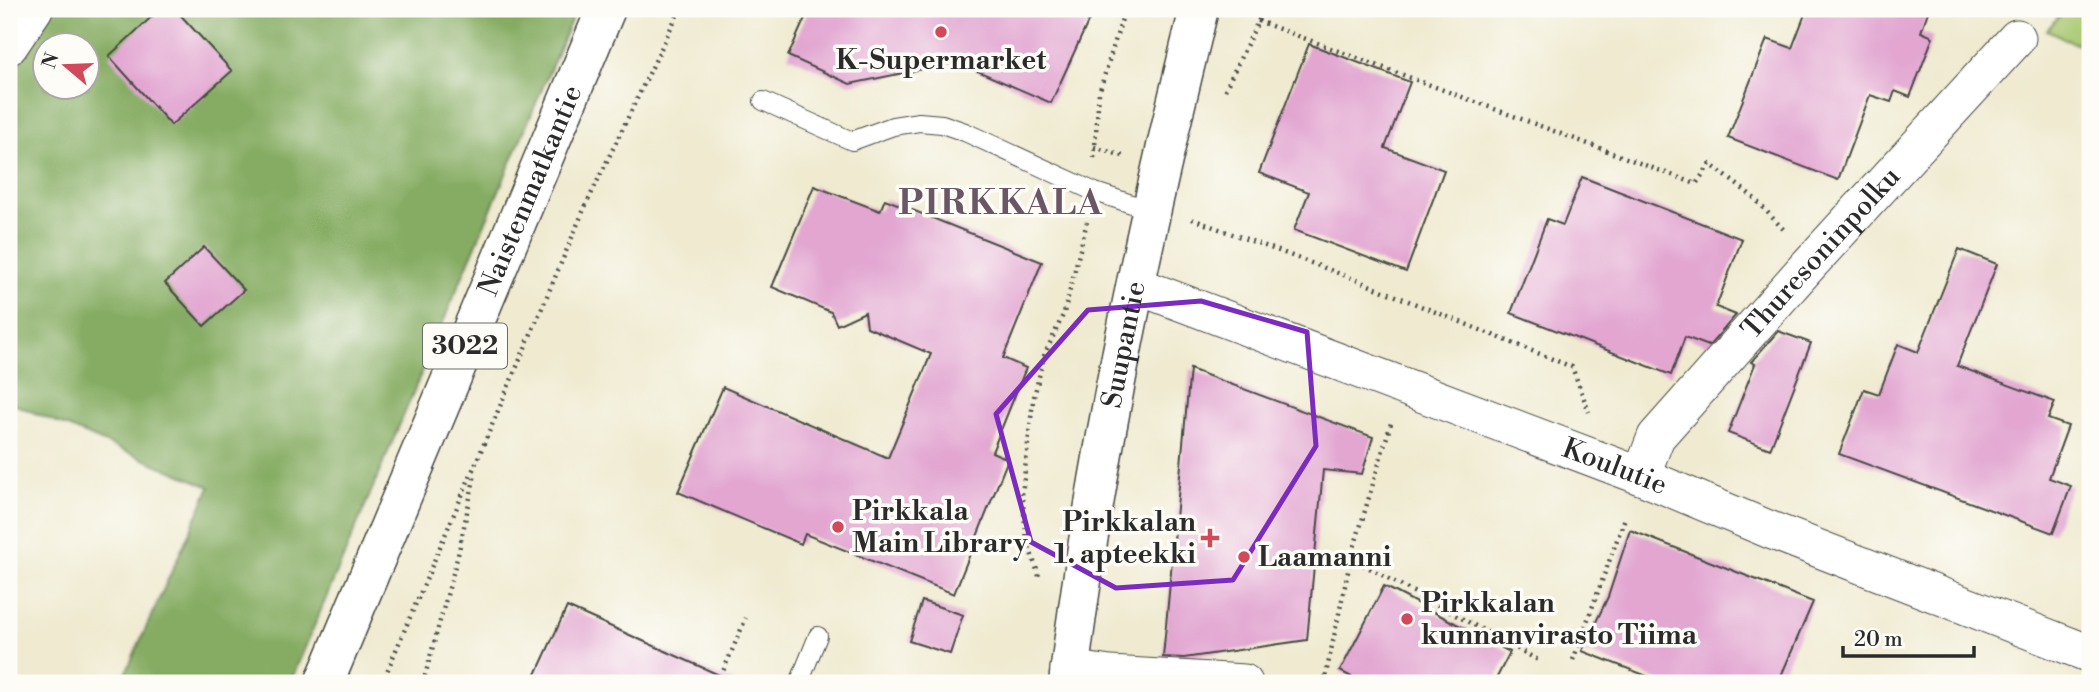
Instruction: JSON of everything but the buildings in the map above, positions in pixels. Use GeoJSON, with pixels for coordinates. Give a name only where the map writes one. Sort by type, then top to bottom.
{"type":"FeatureCollection","features":[{"type":"Feature","properties":{"kind":"main road","name":"Naistenmatkantie"},"geometry":{"type":"LineString","coordinates":[[324,683],[606,9]]}},
{"type":"Feature","properties":{"kind":"main road","name":"Suupantie"},"geometry":{"type":"LineString","coordinates":[[1069,676],[1079,587],[1135,285],[1150,210],[1199,9]]}},
{"type":"Feature","properties":{"kind":"street"},"geometry":{"type":"LineString","coordinates":[[9,46],[34,9]]}},
{"type":"Feature","properties":{"kind":"street","name":"Thuresoninpolku"},"geometry":{"type":"LineString","coordinates":[[1641,477],[1656,437],[1805,269],[2017,38]]}},
{"type":"Feature","properties":{"kind":"street","name":"Koulutie"},"geometry":{"type":"LineString","coordinates":[[1135,285],[1641,477],[2090,654]]}},
{"type":"Feature","properties":{"kind":"street"},"geometry":{"type":"LineString","coordinates":[[1069,676],[1111,675],[1244,683]]}},
{"type":"Feature","properties":{"kind":"lane"},"geometry":{"type":"LineString","coordinates":[[763,101],[852,141],[893,126],[919,122],[942,124],[1095,192],[1150,210]]}},
{"type":"Feature","properties":{"kind":"lane"},"geometry":{"type":"LineString","coordinates":[[799,683],[818,636]]}},
{"type":"Feature","properties":{"kind":"path"},"geometry":{"type":"LineString","coordinates":[[382,683],[585,207],[680,9]]}},
{"type":"Feature","properties":{"kind":"path"},"geometry":{"type":"LineString","coordinates":[[1027,541],[1023,495],[1033,401],[1044,356],[1064,313],[1095,192],[1094,147],[1099,93],[1125,9]]}},
{"type":"Feature","properties":{"kind":"path"},"geometry":{"type":"LineString","coordinates":[[1224,93],[1264,9]]}},
{"type":"Feature","properties":{"kind":"path"},"geometry":{"type":"LineString","coordinates":[[1258,21],[1696,184],[1710,164],[1752,196],[1785,231],[1805,269]]}},
{"type":"Feature","properties":{"kind":"path"},"geometry":{"type":"LineString","coordinates":[[1194,206],[1191,218],[1349,277],[1572,367],[1587,412]]}},
{"type":"Feature","properties":{"kind":"path"},"geometry":{"type":"LineString","coordinates":[[1324,683],[1351,558],[1391,424]]}},
{"type":"Feature","properties":{"kind":"path"},"geometry":{"type":"LineString","coordinates":[[423,683],[458,555],[477,464]]}},
{"type":"Feature","properties":{"kind":"path"},"geometry":{"type":"LineString","coordinates":[[1573,660],[1625,518]]}},
{"type":"Feature","properties":{"kind":"path"},"geometry":{"type":"LineString","coordinates":[[1351,558],[1538,660]]}},
{"type":"Feature","properties":{"kind":"path"},"geometry":{"type":"LineString","coordinates":[[718,683],[746,618]]}},
{"type":"Feature","properties":{"kind":"highlighted area"},"geometry":{"type":"Polygon","coordinates":[[[1201,301],[1307,332],[1316,446],[1233,580],[1116,588],[1031,542],[996,414],[1088,310],[1201,301]]]}},
{"type":"Feature","properties":{"kind":"green space"},"geometry":{"type":"Polygon","coordinates":[[[52,9],[576,9],[290,683],[121,683],[210,487],[9,402],[9,79],[32,42],[32,102],[102,102],[102,32],[38,32],[52,9]]]}},
{"type":"Feature","properties":{"kind":"green space"},"geometry":{"type":"Polygon","coordinates":[[[2065,9],[2090,9],[2090,51],[2047,30],[2065,9]]]}},
{"type":"Feature","properties":{"kind":"place","name":"K-Supermarket"},"geometry":{"type":"Point","coordinates":[941,32]}},
{"type":"Feature","properties":{"kind":"place","name":"Pirkkala Main Library"},"geometry":{"type":"Point","coordinates":[838,527]}},
{"type":"Feature","properties":{"kind":"place","name":"Pirkkalan 1. apteekki"},"geometry":{"type":"Point","coordinates":[1210,538]}},
{"type":"Feature","properties":{"kind":"place","name":"Laamanni"},"geometry":{"type":"Point","coordinates":[1244,557]}},
{"type":"Feature","properties":{"kind":"place","name":"Pirkkalan kunnanvirasto Tiima"},"geometry":{"type":"Point","coordinates":[1407,619]}},
{"type":"Feature","properties":{"kind":"district","name":"PIRKKALA"},"geometry":{"type":"Point","coordinates":[1001,203]}}]}
